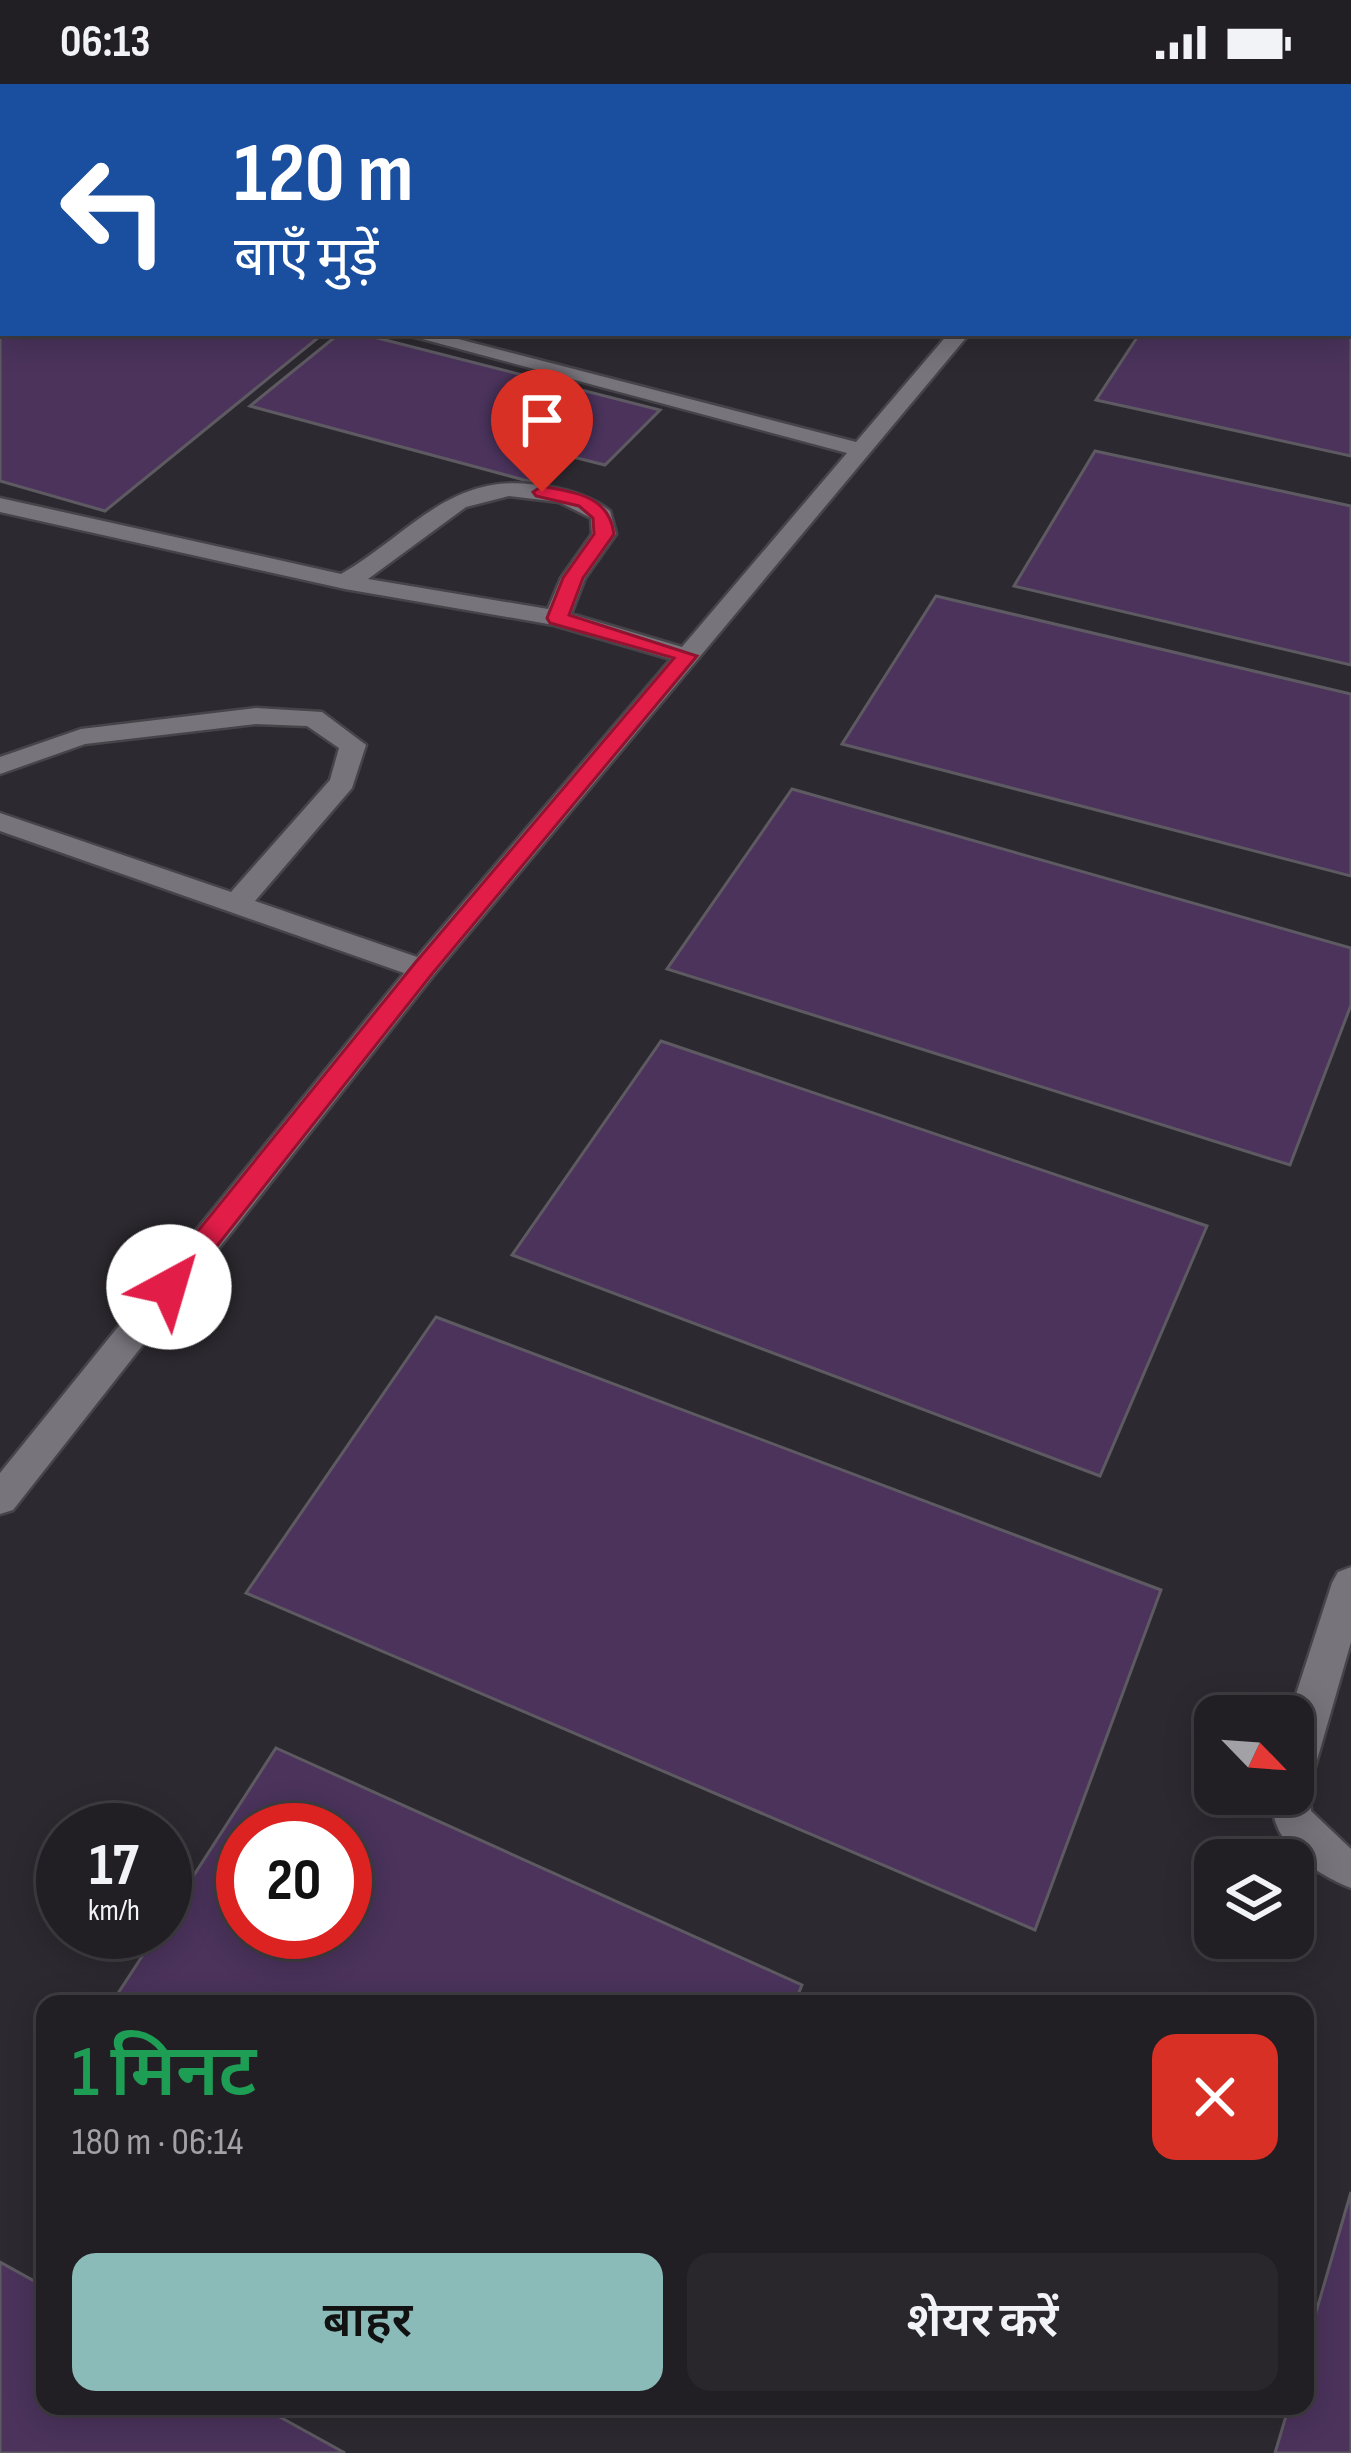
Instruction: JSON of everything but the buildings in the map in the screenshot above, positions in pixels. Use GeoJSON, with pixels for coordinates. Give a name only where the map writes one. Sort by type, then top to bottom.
{"type":"FeatureCollection","features":[{"type":"Feature","properties":{"kind":"lane"},"geometry":{"type":"LineString","coordinates":[[422,336],[861,450]]}},
{"type":"Feature","properties":{"kind":"lane"},"geometry":{"type":"LineString","coordinates":[[0,1499],[423,969],[957,336]]}},
{"type":"Feature","properties":{"kind":"lane"},"geometry":{"type":"LineString","coordinates":[[345,582],[383,563],[454,502],[482,489],[515,487],[586,502],[602,516],[604,534],[573,578],[557,618]]}},
{"type":"Feature","properties":{"kind":"lane"},"geometry":{"type":"LineString","coordinates":[[0,505],[345,582],[557,618],[687,656]]}},
{"type":"Feature","properties":{"kind":"lane"},"geometry":{"type":"LineString","coordinates":[[0,766],[81,737],[256,716],[313,718],[353,745],[343,782],[237,904]]}},
{"type":"Feature","properties":{"kind":"lane"},"geometry":{"type":"LineString","coordinates":[[0,822],[423,969]]}},
{"type":"Feature","properties":{"kind":"lane"},"geometry":{"type":"LineString","coordinates":[[1314,1698],[1351,1583]]}},
{"type":"Feature","properties":{"kind":"lane"},"geometry":{"type":"LineString","coordinates":[[1290,1815],[1335,1862],[1351,1869]]}},
{"type":"Feature","properties":{"kind":"route"},"geometry":{"type":"LineString","coordinates":[[169,1287],[423,969],[687,656],[557,618],[573,578],[604,534],[602,516],[586,502],[542,492]]}}]}
